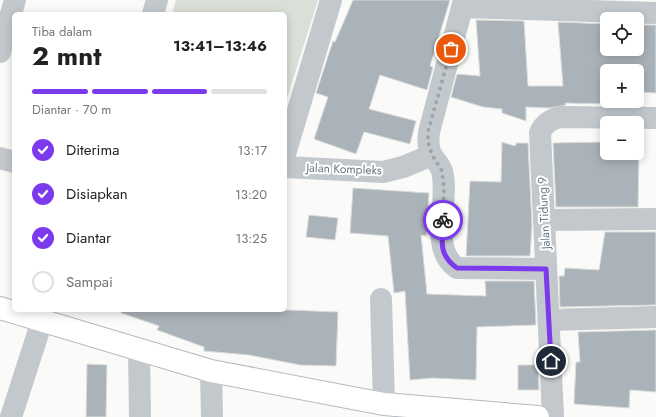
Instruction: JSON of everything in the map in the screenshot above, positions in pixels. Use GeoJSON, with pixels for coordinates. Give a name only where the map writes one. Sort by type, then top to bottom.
{"type":"FeatureCollection","features":[{"type":"Feature","properties":{"kind":"street"},"geometry":{"type":"LineString","coordinates":[[0,52],[15,0]]}},
{"type":"Feature","properties":{"kind":"street"},"geometry":{"type":"LineString","coordinates":[[154,12],[157,0]]}},
{"type":"Feature","properties":{"kind":"street"},"geometry":{"type":"LineString","coordinates":[[287,147],[331,0]]}},
{"type":"Feature","properties":{"kind":"street"},"geometry":{"type":"LineString","coordinates":[[546,269],[457,268],[448,262],[441,245],[444,188],[442,171],[432,155],[428,142],[428,132],[463,4],[656,13]]}},
{"type":"Feature","properties":{"kind":"street","name":"Jalan Tidung 9"},"geometry":{"type":"LineString","coordinates":[[553,417],[540,133],[543,127],[551,119],[561,116],[656,118]]}},
{"type":"Feature","properties":{"kind":"street","name":"Jalan Kompleks"},"geometry":{"type":"LineString","coordinates":[[287,167],[383,172],[403,167],[432,155]]}},
{"type":"Feature","properties":{"kind":"street"},"geometry":{"type":"LineString","coordinates":[[0,158],[12,161]]}},
{"type":"Feature","properties":{"kind":"street"},"geometry":{"type":"LineString","coordinates":[[544,220],[656,219]]}},
{"type":"Feature","properties":{"kind":"street"},"geometry":{"type":"LineString","coordinates":[[381,299],[384,404]]}},
{"type":"Feature","properties":{"kind":"street"},"geometry":{"type":"LineString","coordinates":[[0,308],[12,312]]}},
{"type":"Feature","properties":{"kind":"street"},"geometry":{"type":"LineString","coordinates":[[13,312],[139,351],[211,371],[384,404],[538,417]]}},
{"type":"Feature","properties":{"kind":"street"},"geometry":{"type":"LineString","coordinates":[[549,320],[656,317]]}},
{"type":"Feature","properties":{"kind":"street"},"geometry":{"type":"LineString","coordinates":[[10,417],[42,321]]}},
{"type":"Feature","properties":{"kind":"street"},"geometry":{"type":"LineString","coordinates":[[139,351],[140,417]]}},
{"type":"Feature","properties":{"kind":"street"},"geometry":{"type":"LineString","coordinates":[[211,371],[212,417]]}},
{"type":"Feature","properties":{"kind":"shaded area"},"geometry":{"type":"Polygon","coordinates":[[[176,0],[318,0],[287,99],[287,12],[173,12],[176,0]]]}},
{"type":"Feature","properties":{"kind":"building"},"geometry":{"type":"Polygon","coordinates":[[[353,0],[450,0],[430,66],[433,67],[427,90],[380,75],[369,109],[416,121],[410,144],[364,132],[356,154],[314,139],[328,97],[316,93],[333,41],[335,42],[353,0]]]}},
{"type":"Feature","properties":{"kind":"building"},"geometry":{"type":"Polygon","coordinates":[[[476,20],[524,21],[528,86],[563,86],[558,22],[600,24],[600,56],[644,56],[644,25],[656,25],[656,93],[644,92],[644,64],[600,64],[600,104],[565,103],[566,105],[549,108],[526,107],[526,121],[502,113],[502,109],[483,107],[451,97],[457,74],[480,76],[476,20]]]}},
{"type":"Feature","properties":{"kind":"building"},"geometry":{"type":"Polygon","coordinates":[[[502,142],[515,146],[516,143],[528,143],[532,225],[530,256],[466,256],[470,181],[501,182],[502,142]]]}},
{"type":"Feature","properties":{"kind":"building"},"geometry":{"type":"Polygon","coordinates":[[[600,142],[600,160],[639,160],[638,207],[556,207],[553,143],[600,142]]]}},
{"type":"Feature","properties":{"kind":"building"},"geometry":{"type":"Polygon","coordinates":[[[353,188],[429,193],[426,236],[421,235],[427,294],[486,296],[485,281],[534,281],[536,325],[477,327],[476,380],[432,378],[410,380],[405,291],[394,293],[388,236],[350,233],[353,188]]]}},
{"type":"Feature","properties":{"kind":"building"},"geometry":{"type":"Polygon","coordinates":[[[309,215],[338,218],[335,240],[306,237],[309,215]]]}},
{"type":"Feature","properties":{"kind":"building"},"geometry":{"type":"Polygon","coordinates":[[[605,232],[656,232],[656,305],[560,307],[559,276],[564,276],[565,268],[599,270],[605,232]]]}},
{"type":"Feature","properties":{"kind":"building"},"geometry":{"type":"Polygon","coordinates":[[[287,310],[338,312],[336,366],[300,365],[249,355],[204,351],[204,347],[157,330],[159,326],[121,313],[287,312],[287,310]]]}},
{"type":"Feature","properties":{"kind":"building"},"geometry":{"type":"Polygon","coordinates":[[[656,330],[656,392],[630,390],[629,408],[574,404],[576,362],[580,362],[578,332],[656,330]]]}},
{"type":"Feature","properties":{"kind":"building"},"geometry":{"type":"Polygon","coordinates":[[[87,364],[107,365],[106,417],[86,417],[87,364]]]}},
{"type":"Feature","properties":{"kind":"building"},"geometry":{"type":"Polygon","coordinates":[[[518,365],[538,365],[539,390],[518,390],[518,365]]]}},
{"type":"Feature","properties":{"kind":"way so far"},"geometry":{"type":"LineString","coordinates":[[443,220],[444,188],[442,171],[437,160],[432,155],[428,142],[428,132],[451,49]]}},
{"type":"Feature","properties":{"kind":"route"},"geometry":{"type":"LineString","coordinates":[[443,220],[441,245],[448,262],[457,268],[546,269],[551,361]]}}]}
